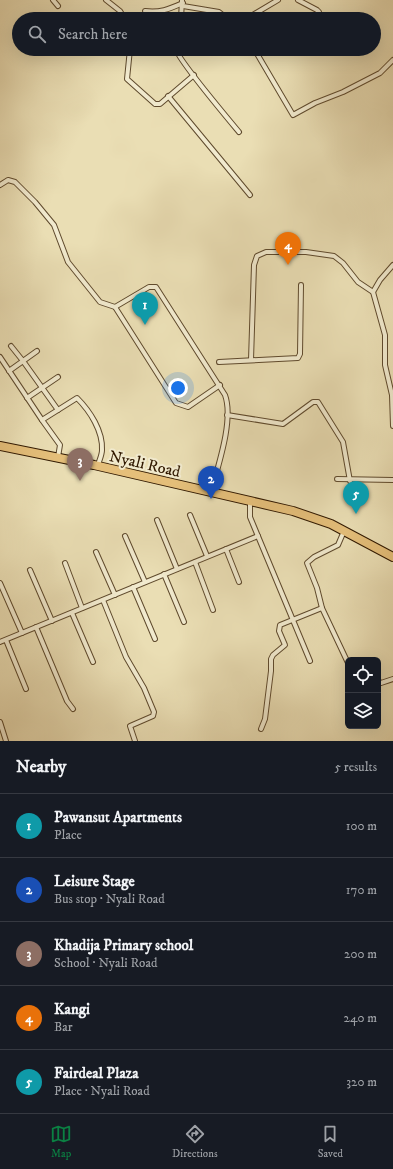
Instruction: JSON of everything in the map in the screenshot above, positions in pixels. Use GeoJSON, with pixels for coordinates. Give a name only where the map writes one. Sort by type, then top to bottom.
{"type":"FeatureCollection","features":[{"type":"Feature","properties":{"kind":"highway","name":"Nyali Road"},"geometry":{"type":"LineString","coordinates":[[0,446],[58,457],[307,515],[344,531],[393,557]]}},
{"type":"Feature","properties":{"kind":"street"},"geometry":{"type":"LineString","coordinates":[[54,0],[58,6]]}},
{"type":"Feature","properties":{"kind":"street"},"geometry":{"type":"LineString","coordinates":[[106,0],[121,12]]}},
{"type":"Feature","properties":{"kind":"street"},"geometry":{"type":"LineString","coordinates":[[258,12],[278,0]]}},
{"type":"Feature","properties":{"kind":"street"},"geometry":{"type":"LineString","coordinates":[[298,0],[319,12]]}},
{"type":"Feature","properties":{"kind":"street"},"geometry":{"type":"LineString","coordinates":[[161,12],[182,3],[219,12]]}},
{"type":"Feature","properties":{"kind":"street"},"geometry":{"type":"LineString","coordinates":[[145,11],[151,12]]}},
{"type":"Feature","properties":{"kind":"street"},"geometry":{"type":"LineString","coordinates":[[129,56],[127,79],[130,84],[154,104],[160,104],[194,75]]}},
{"type":"Feature","properties":{"kind":"street"},"geometry":{"type":"LineString","coordinates":[[178,56],[239,132]]}},
{"type":"Feature","properties":{"kind":"street"},"geometry":{"type":"LineString","coordinates":[[259,56],[293,115],[315,103],[343,92],[380,73],[393,60]]}},
{"type":"Feature","properties":{"kind":"street"},"geometry":{"type":"LineString","coordinates":[[168,96],[250,195]]}},
{"type":"Feature","properties":{"kind":"street"},"geometry":{"type":"LineString","coordinates":[[0,185],[11,180],[28,194],[54,225],[68,262],[100,302],[115,307],[176,403],[188,406],[220,386]]}},
{"type":"Feature","properties":{"kind":"street"},"geometry":{"type":"LineString","coordinates":[[251,360],[255,258],[261,253],[266,252],[306,252],[334,256],[343,263],[358,282],[372,292],[385,335],[385,365],[392,395],[393,426]]}},
{"type":"Feature","properties":{"kind":"street"},"geometry":{"type":"LineString","coordinates":[[372,292],[393,265]]}},
{"type":"Feature","properties":{"kind":"street"},"geometry":{"type":"LineString","coordinates":[[219,362],[298,358],[300,354],[301,285]]}},
{"type":"Feature","properties":{"kind":"street"},"geometry":{"type":"LineString","coordinates":[[115,307],[149,287],[156,287],[220,386],[227,402],[227,415],[225,432],[211,492]]}},
{"type":"Feature","properties":{"kind":"street"},"geometry":{"type":"LineString","coordinates":[[11,346],[58,410]]}},
{"type":"Feature","properties":{"kind":"street"},"geometry":{"type":"LineString","coordinates":[[9,371],[37,351]]}},
{"type":"Feature","properties":{"kind":"street"},"geometry":{"type":"LineString","coordinates":[[0,357],[60,445],[58,457]]}},
{"type":"Feature","properties":{"kind":"street"},"geometry":{"type":"LineString","coordinates":[[27,398],[58,377]]}},
{"type":"Feature","properties":{"kind":"street"},"geometry":{"type":"LineString","coordinates":[[42,420],[77,398],[86,407],[99,432],[102,451],[98,466]]}},
{"type":"Feature","properties":{"kind":"street"},"geometry":{"type":"LineString","coordinates":[[227,415],[283,424],[313,402],[318,402],[343,442],[350,481]]}},
{"type":"Feature","properties":{"kind":"street"},"geometry":{"type":"LineString","coordinates":[[338,479],[350,481],[393,480]]}},
{"type":"Feature","properties":{"kind":"street"},"geometry":{"type":"LineString","coordinates":[[250,501],[250,518],[310,662]]}},
{"type":"Feature","properties":{"kind":"street"},"geometry":{"type":"LineString","coordinates":[[190,515],[208,556]]}},
{"type":"Feature","properties":{"kind":"street"},"geometry":{"type":"LineString","coordinates":[[157,520],[177,569]]}},
{"type":"Feature","properties":{"kind":"street"},"geometry":{"type":"LineString","coordinates":[[344,531],[338,545],[314,557],[307,563],[317,588],[322,608],[345,657]]}},
{"type":"Feature","properties":{"kind":"street"},"geometry":{"type":"LineString","coordinates":[[125,536],[145,582]]}},
{"type":"Feature","properties":{"kind":"street"},"geometry":{"type":"LineString","coordinates":[[0,642],[258,536]]}},
{"type":"Feature","properties":{"kind":"street"},"geometry":{"type":"LineString","coordinates":[[226,549],[239,582]]}},
{"type":"Feature","properties":{"kind":"street"},"geometry":{"type":"LineString","coordinates":[[96,552],[115,595]]}},
{"type":"Feature","properties":{"kind":"street"},"geometry":{"type":"LineString","coordinates":[[195,562],[213,610]]}},
{"type":"Feature","properties":{"kind":"street"},"geometry":{"type":"LineString","coordinates":[[65,563],[82,608]]}},
{"type":"Feature","properties":{"kind":"street"},"geometry":{"type":"LineString","coordinates":[[30,570],[52,621]]}},
{"type":"Feature","properties":{"kind":"street"},"geometry":{"type":"LineString","coordinates":[[164,574],[184,622]]}},
{"type":"Feature","properties":{"kind":"street"},"geometry":{"type":"LineString","coordinates":[[0,583],[22,633]]}},
{"type":"Feature","properties":{"kind":"street"},"geometry":{"type":"LineString","coordinates":[[134,587],[155,639]]}},
{"type":"Feature","properties":{"kind":"street"},"geometry":{"type":"LineString","coordinates":[[103,600],[126,657],[144,688],[154,712],[153,716],[130,726],[135,741]]}},
{"type":"Feature","properties":{"kind":"street"},"geometry":{"type":"LineString","coordinates":[[261,729],[265,719],[271,659],[273,655],[285,645],[279,631],[280,625],[292,618],[322,608]]}},
{"type":"Feature","properties":{"kind":"street"},"geometry":{"type":"LineString","coordinates":[[72,613],[93,662]]}},
{"type":"Feature","properties":{"kind":"street"},"geometry":{"type":"LineString","coordinates":[[36,627],[67,701],[73,709]]}},
{"type":"Feature","properties":{"kind":"street"},"geometry":{"type":"LineString","coordinates":[[6,640],[26,689]]}},
{"type":"Feature","properties":{"kind":"street"},"geometry":{"type":"LineString","coordinates":[[381,683],[393,679]]}},
{"type":"Feature","properties":{"kind":"street"},"geometry":{"type":"LineString","coordinates":[[0,722],[6,741]]}},
{"type":"Feature","properties":{"kind":"place","name":"Kangi"},"geometry":{"type":"Point","coordinates":[288,265]}},
{"type":"Feature","properties":{"kind":"place","name":"Pawansut Apartments"},"geometry":{"type":"Point","coordinates":[145,325]}},
{"type":"Feature","properties":{"kind":"place","name":"Khadija Primary school"},"geometry":{"type":"Point","coordinates":[80,481]}},
{"type":"Feature","properties":{"kind":"place","name":"Leisure Stage"},"geometry":{"type":"Point","coordinates":[211,499]}},
{"type":"Feature","properties":{"kind":"place","name":"Fairdeal Plaza"},"geometry":{"type":"Point","coordinates":[356,514]}}]}
